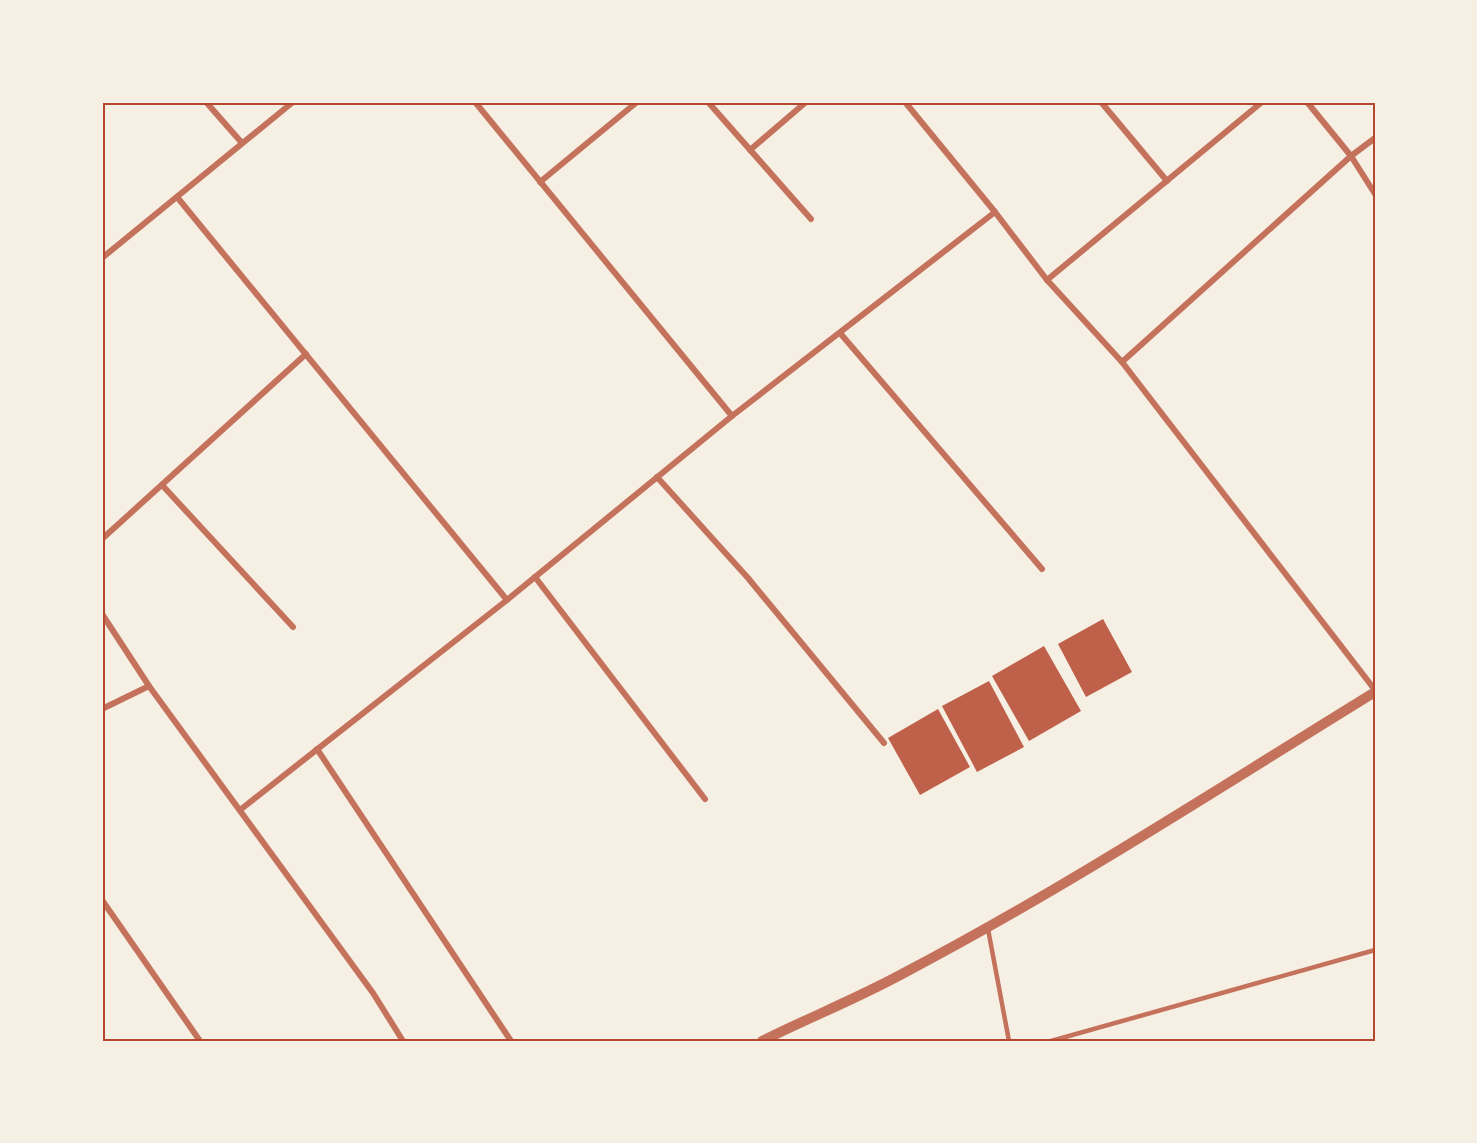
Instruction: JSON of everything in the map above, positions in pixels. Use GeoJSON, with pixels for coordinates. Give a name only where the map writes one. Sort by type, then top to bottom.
{"type":"FeatureCollection","features":[{"type":"Feature","properties":{"kind":"street"},"geometry":{"type":"LineString","coordinates":[[206,102],[242,143]]}},
{"type":"Feature","properties":{"kind":"street"},"geometry":{"type":"LineString","coordinates":[[102,258],[292,102]]}},
{"type":"Feature","properties":{"kind":"street"},"geometry":{"type":"LineString","coordinates":[[475,102],[732,416]]}},
{"type":"Feature","properties":{"kind":"street"},"geometry":{"type":"LineString","coordinates":[[540,182],[637,102]]}},
{"type":"Feature","properties":{"kind":"street"},"geometry":{"type":"LineString","coordinates":[[708,102],[812,219]]}},
{"type":"Feature","properties":{"kind":"street"},"geometry":{"type":"LineString","coordinates":[[750,150],[806,102]]}},
{"type":"Feature","properties":{"kind":"street"},"geometry":{"type":"LineString","coordinates":[[762,1041],[900,975],[988,927],[1375,691],[1122,362],[1047,280],[905,102]]}},
{"type":"Feature","properties":{"kind":"street"},"geometry":{"type":"LineString","coordinates":[[1101,102],[1167,181]]}},
{"type":"Feature","properties":{"kind":"street"},"geometry":{"type":"LineString","coordinates":[[1047,280],[1262,102]]}},
{"type":"Feature","properties":{"kind":"street"},"geometry":{"type":"LineString","coordinates":[[1307,102],[1351,156],[1375,194]]}},
{"type":"Feature","properties":{"kind":"street"},"geometry":{"type":"LineString","coordinates":[[1122,362],[1351,156],[1375,138]]}},
{"type":"Feature","properties":{"kind":"street"},"geometry":{"type":"LineString","coordinates":[[177,197],[507,600]]}},
{"type":"Feature","properties":{"kind":"street"},"geometry":{"type":"LineString","coordinates":[[240,810],[507,600],[732,416],[995,212]]}},
{"type":"Feature","properties":{"kind":"street"},"geometry":{"type":"LineString","coordinates":[[840,333],[1042,569]]}},
{"type":"Feature","properties":{"kind":"street"},"geometry":{"type":"LineString","coordinates":[[102,539],[306,354]]}},
{"type":"Feature","properties":{"kind":"street"},"geometry":{"type":"LineString","coordinates":[[657,477],[748,578],[884,743]]}},
{"type":"Feature","properties":{"kind":"street"},"geometry":{"type":"LineString","coordinates":[[162,485],[293,627]]}},
{"type":"Feature","properties":{"kind":"street"},"geometry":{"type":"LineString","coordinates":[[535,577],[705,799]]}},
{"type":"Feature","properties":{"kind":"street"},"geometry":{"type":"LineString","coordinates":[[102,614],[149,686],[374,993],[403,1041]]}},
{"type":"Feature","properties":{"kind":"street"},"geometry":{"type":"LineString","coordinates":[[102,709],[149,686]]}},
{"type":"Feature","properties":{"kind":"street"},"geometry":{"type":"LineString","coordinates":[[317,749],[511,1041]]}},
{"type":"Feature","properties":{"kind":"street"},"geometry":{"type":"LineString","coordinates":[[102,900],[200,1041]]}},
{"type":"Feature","properties":{"kind":"lane"},"geometry":{"type":"LineString","coordinates":[[988,927],[1009,1041]]}},
{"type":"Feature","properties":{"kind":"lane"},"geometry":{"type":"LineString","coordinates":[[1051,1041],[1375,950]]}},
{"type":"Feature","properties":{"kind":"building"},"geometry":{"type":"Polygon","coordinates":[[[1103,619],[1132,672],[1086,697],[1058,644],[1103,619]]]}},
{"type":"Feature","properties":{"kind":"building"},"geometry":{"type":"Polygon","coordinates":[[[1044,646],[1081,711],[1029,741],[992,676],[1044,646]]]}},
{"type":"Feature","properties":{"kind":"building"},"geometry":{"type":"Polygon","coordinates":[[[989,681],[1024,747],[977,772],[942,706],[989,681]]]}},
{"type":"Feature","properties":{"kind":"building"},"geometry":{"type":"Polygon","coordinates":[[[938,709],[970,767],[920,795],[888,738],[938,709]]]}}]}
